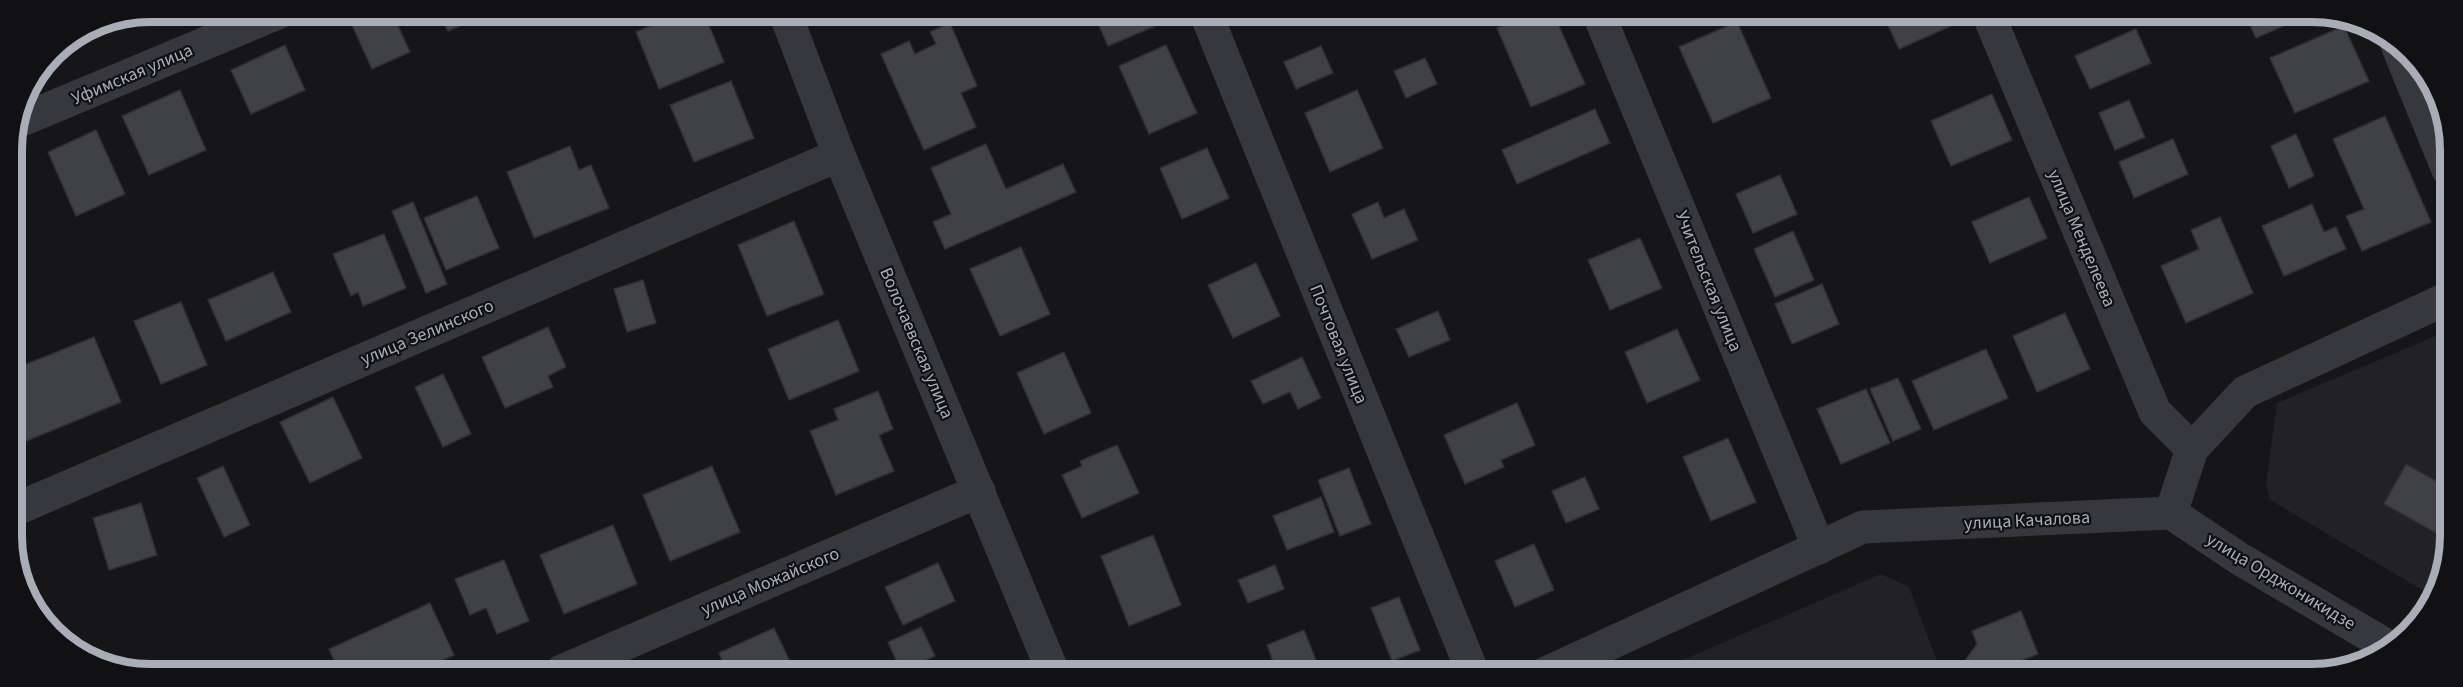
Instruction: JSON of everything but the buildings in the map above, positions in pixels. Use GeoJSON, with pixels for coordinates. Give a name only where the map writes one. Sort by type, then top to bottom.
{"type":"FeatureCollection","features":[{"type":"Feature","properties":{"kind":"street","name":"Учительская улица"},"geometry":{"type":"LineString","coordinates":[[1602,22],[1819,548]]}},
{"type":"Feature","properties":{"kind":"street","name":"улица Менделеева"},"geometry":{"type":"LineString","coordinates":[[1992,22],[2155,412],[2192,449]]}},
{"type":"Feature","properties":{"kind":"street","name":"Уфимская улица"},"geometry":{"type":"LineString","coordinates":[[27,118],[254,23]]}},
{"type":"Feature","properties":{"kind":"street","name":"Волочаевская улица"},"geometry":{"type":"LineString","coordinates":[[789,23],[839,155],[1050,664]]}},
{"type":"Feature","properties":{"kind":"street","name":"Почтовая улица"},"geometry":{"type":"LineString","coordinates":[[1209,23],[1469,664]]}},
{"type":"Feature","properties":{"kind":"street"},"geometry":{"type":"LineString","coordinates":[[2403,60],[2440,150]]}},
{"type":"Feature","properties":{"kind":"street","name":"улица Зелинского"},"geometry":{"type":"LineString","coordinates":[[22,507],[839,155]]}},
{"type":"Feature","properties":{"kind":"street"},"geometry":{"type":"LineString","coordinates":[[2171,513],[2192,449],[2246,392],[2440,302]]}},
{"type":"Feature","properties":{"kind":"street","name":"улица Можайского"},"geometry":{"type":"LineString","coordinates":[[578,664],[979,490]]}},
{"type":"Feature","properties":{"kind":"street","name":"улица Качалова"},"geometry":{"type":"LineString","coordinates":[[1566,664],[1863,527],[2171,513]]}},
{"type":"Feature","properties":{"kind":"street","name":"улица Орджоникидзе"},"geometry":{"type":"LineString","coordinates":[[2171,513],[2240,559],[2382,643]]}},
{"type":"Feature","properties":{"kind":"shaded area"},"geometry":{"type":"Polygon","coordinates":[[[2440,334],[2440,536],[2436,569],[2427,593],[2270,500],[2266,485],[2277,403],[2440,334]]]}},
{"type":"Feature","properties":{"kind":"shaded area"},"geometry":{"type":"Polygon","coordinates":[[[1881,574],[1909,587],[1938,664],[1674,664],[1881,574]]]}}]}
